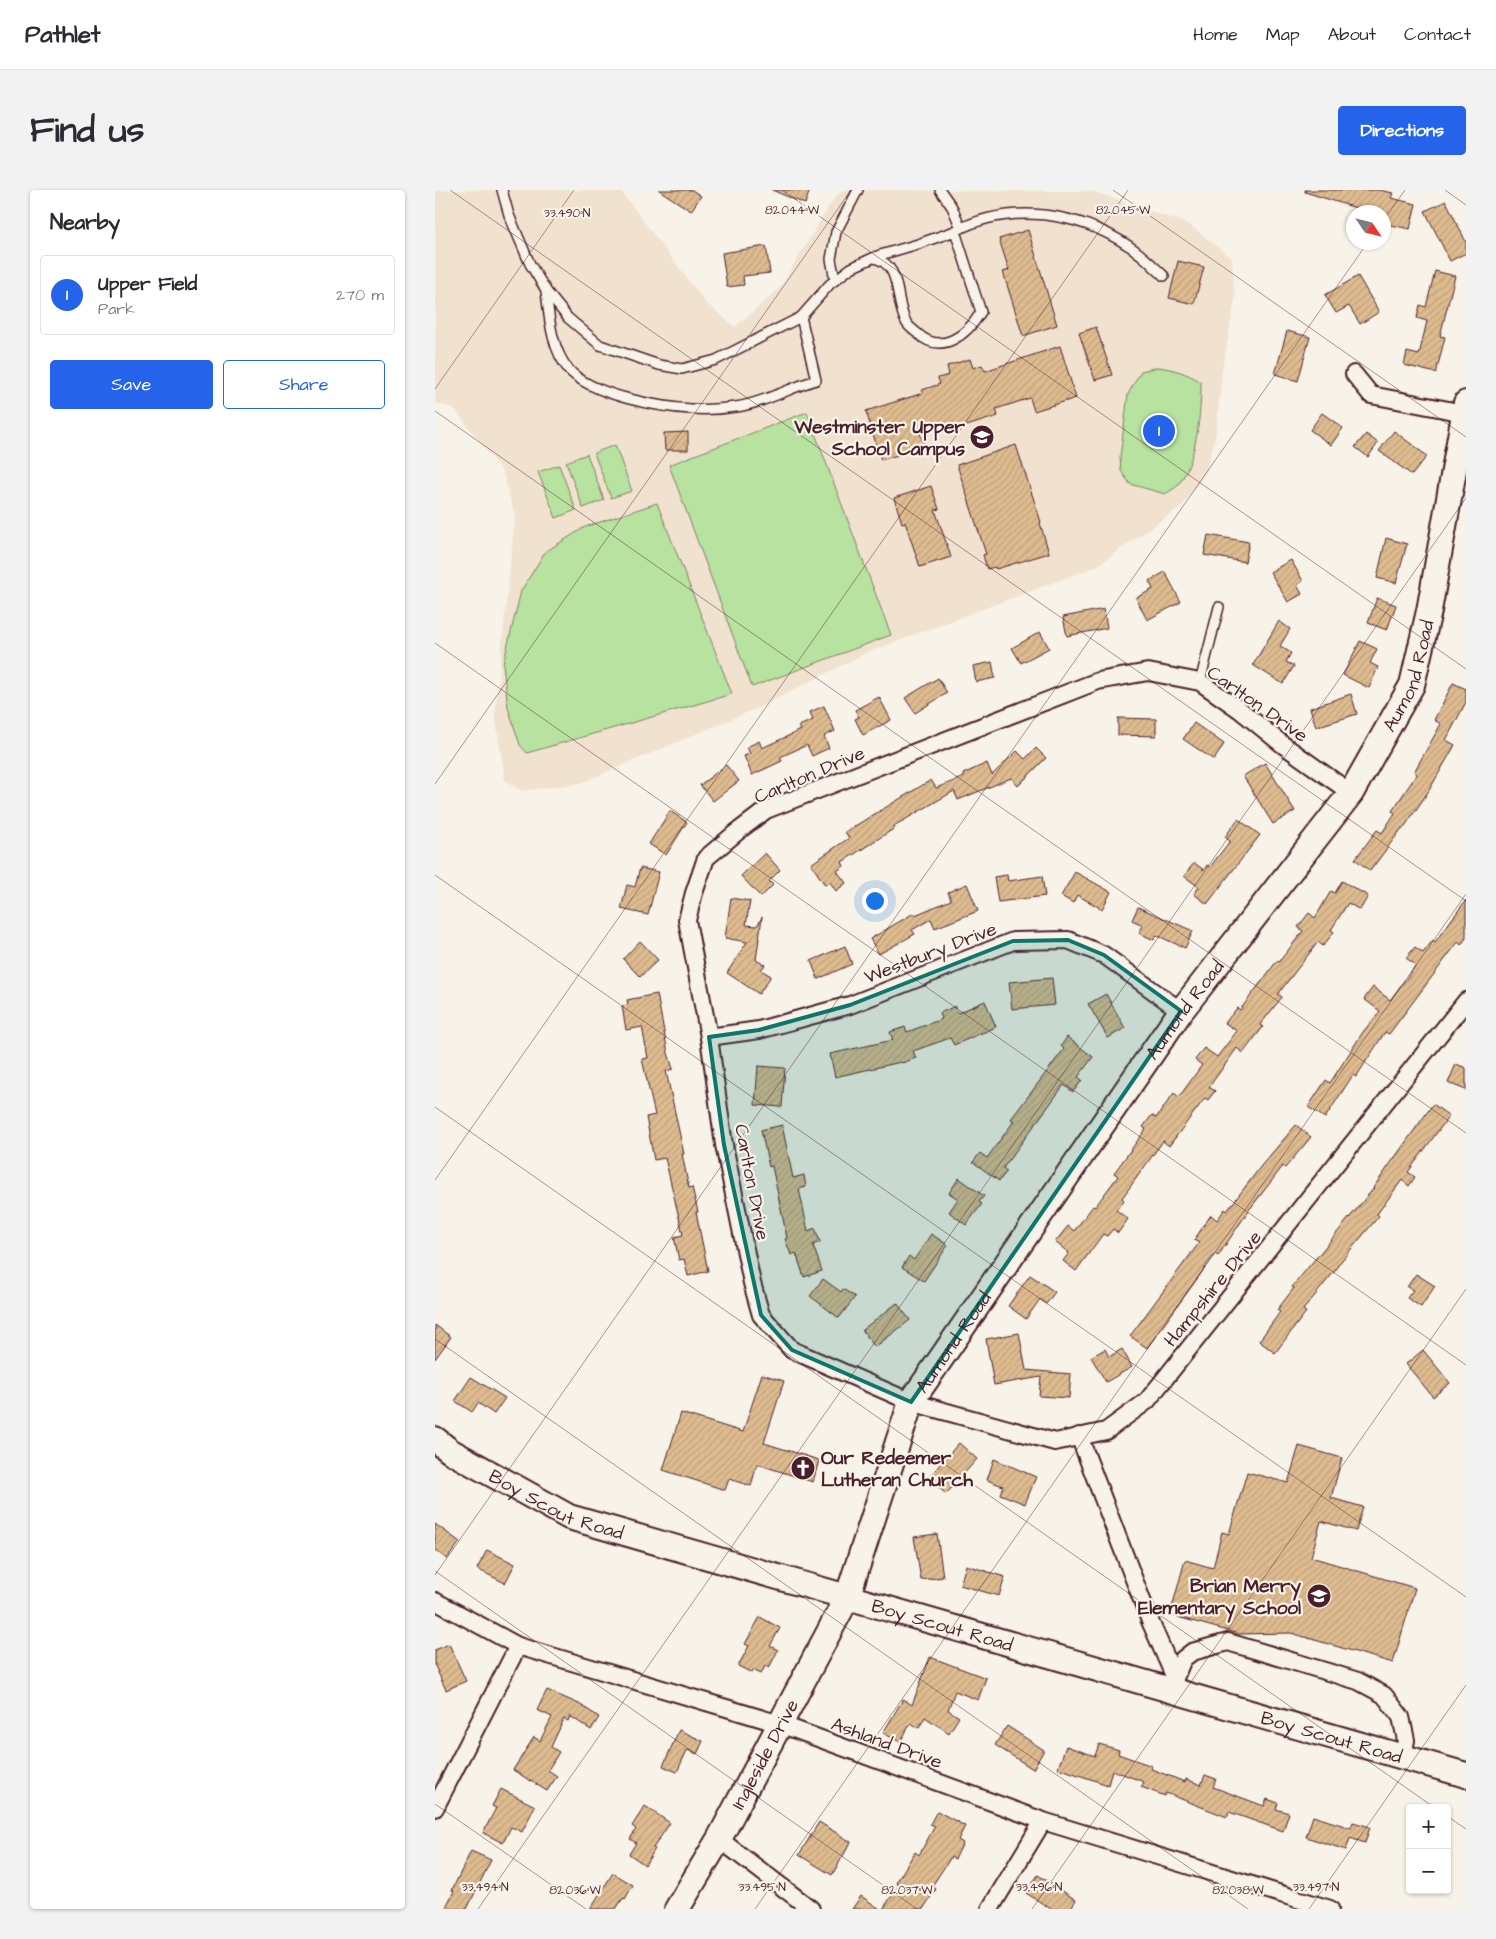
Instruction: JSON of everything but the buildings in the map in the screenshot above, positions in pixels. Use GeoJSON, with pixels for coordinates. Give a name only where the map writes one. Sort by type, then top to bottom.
{"type":"FeatureCollection","features":[{"type":"Feature","properties":{"kind":"street"},"geometry":{"type":"LineString","coordinates":[[1354,374],[1371,395],[1465,408]]}},
{"type":"Feature","properties":{"kind":"street","name":"Aumond Road"},"geometry":{"type":"LineString","coordinates":[[847,1598],[911,1402],[1181,1011],[1351,793],[1412,685],[1429,611],[1465,408]]}},
{"type":"Feature","properties":{"kind":"street","name":"Carlton Drive"},"geometry":{"type":"LineString","coordinates":[[911,1402],[792,1350],[761,1315],[752,1282],[724,1145],[709,1037],[687,920],[707,858],[766,810],[1098,681],[1148,672],[1200,682],[1351,793]]}},
{"type":"Feature","properties":{"kind":"street","name":"Westbury Drive"},"geometry":{"type":"LineString","coordinates":[[709,1037],[759,1030],[850,1005],[1013,941],[1068,940],[1104,955],[1181,1011]]}},
{"type":"Feature","properties":{"kind":"street","name":"Hampshire Drive"},"geometry":{"type":"LineString","coordinates":[[911,1402],[1055,1442],[1106,1431],[1147,1401],[1465,1004]]}},
{"type":"Feature","properties":{"kind":"street"},"geometry":{"type":"LineString","coordinates":[[1079,1436],[1173,1684]]}},
{"type":"Feature","properties":{"kind":"street","name":"Boy Scout Road"},"geometry":{"type":"LineString","coordinates":[[435,1439],[450,1451],[569,1517],[847,1598],[1173,1684],[1466,1775]]}},
{"type":"Feature","properties":{"kind":"street","name":"Ingleside Drive"},"geometry":{"type":"LineString","coordinates":[[677,1909],[719,1839],[847,1598]]}},
{"type":"Feature","properties":{"kind":"street","name":"Ashland Drive"},"geometry":{"type":"LineString","coordinates":[[435,1601],[517,1646],[780,1724],[1043,1821],[1321,1908]]}},
{"type":"Feature","properties":{"kind":"street"},"geometry":{"type":"LineString","coordinates":[[1173,1684],[1183,1660],[1192,1652],[1228,1642],[1358,1681],[1384,1695],[1401,1717],[1406,1740],[1403,1757]]}},
{"type":"Feature","properties":{"kind":"street"},"geometry":{"type":"LineString","coordinates":[[435,1808],[517,1646]]}},
{"type":"Feature","properties":{"kind":"street"},"geometry":{"type":"LineString","coordinates":[[990,1909],[1043,1821]]}},
{"type":"Feature","properties":{"kind":"street"},"geometry":{"type":"LineString","coordinates":[[719,1839],[811,1909]]}},
{"type":"Feature","properties":{"kind":"lane"},"geometry":{"type":"LineString","coordinates":[[502,190],[509,215],[530,264],[546,290],[568,318],[600,345],[659,365],[682,369],[716,360],[801,317],[835,280],[851,268],[992,216],[1023,213],[1055,216],[1089,226],[1129,246],[1164,276]]}},
{"type":"Feature","properties":{"kind":"lane"},"geometry":{"type":"LineString","coordinates":[[835,280],[831,259],[836,232],[858,190]]}},
{"type":"Feature","properties":{"kind":"lane"},"geometry":{"type":"LineString","coordinates":[[874,258],[884,261],[892,269],[906,323],[923,339],[939,344],[958,338],[973,326],[981,312],[952,208],[940,190]]}},
{"type":"Feature","properties":{"kind":"lane"},"geometry":{"type":"LineString","coordinates":[[546,290],[549,320],[558,351],[569,370],[590,386],[641,402],[692,410],[737,407],[816,380],[801,317]]}},
{"type":"Feature","properties":{"kind":"lane"},"geometry":{"type":"LineString","coordinates":[[1200,682],[1219,607]]}},
{"type":"Feature","properties":{"kind":"highlighted area"},"geometry":{"type":"Polygon","coordinates":[[[1068,940],[1104,955],[1181,1011],[911,1402],[792,1350],[761,1315],[724,1145],[709,1037],[759,1030],[850,1005],[1013,941],[1068,940]]]}},
{"type":"Feature","properties":{"kind":"shaded area"},"geometry":{"type":"Polygon","coordinates":[[[435,190],[620,190],[705,302],[735,327],[779,289],[831,203],[842,190],[1092,191],[1188,224],[1232,258],[1235,299],[1222,371],[1216,433],[1206,472],[1183,505],[1097,566],[866,653],[762,706],[581,783],[522,791],[505,780],[495,714],[515,517],[503,473],[454,408],[435,403],[435,190]]]}},
{"type":"Feature","properties":{"kind":"green space"},"geometry":{"type":"Polygon","coordinates":[[[1158,367],[1180,372],[1201,382],[1197,436],[1190,463],[1178,485],[1165,494],[1130,484],[1121,471],[1120,457],[1128,394],[1141,371],[1158,367]]]}},
{"type":"Feature","properties":{"kind":"green space"},"geometry":{"type":"Polygon","coordinates":[[[807,412],[891,635],[752,687],[669,465],[807,412]]]}},
{"type":"Feature","properties":{"kind":"green space"},"geometry":{"type":"Polygon","coordinates":[[[615,445],[632,491],[611,498],[594,453],[615,445]]]}},
{"type":"Feature","properties":{"kind":"green space"},"geometry":{"type":"Polygon","coordinates":[[[587,454],[604,500],[583,508],[566,462],[587,454]]]}},
{"type":"Feature","properties":{"kind":"green space"},"geometry":{"type":"Polygon","coordinates":[[[559,465],[576,510],[556,518],[538,472],[559,465]]]}},
{"type":"Feature","properties":{"kind":"green space"},"geometry":{"type":"Polygon","coordinates":[[[657,503],[732,694],[527,753],[520,745],[508,708],[503,664],[521,591],[545,552],[585,527],[657,503]]]}},
{"type":"Feature","properties":{"kind":"place","name":"Upper Field"},"geometry":{"type":"Point","coordinates":[1159,431]}},
{"type":"Feature","properties":{"kind":"place","name":"Westminster Upper School Campus"},"geometry":{"type":"Point","coordinates":[982,437]}},
{"type":"Feature","properties":{"kind":"place","name":"Our Redeemer Lutheran Church"},"geometry":{"type":"Point","coordinates":[803,1468]}},
{"type":"Feature","properties":{"kind":"place","name":"Brian Merry Elementary School"},"geometry":{"type":"Point","coordinates":[1319,1596]}}]}
